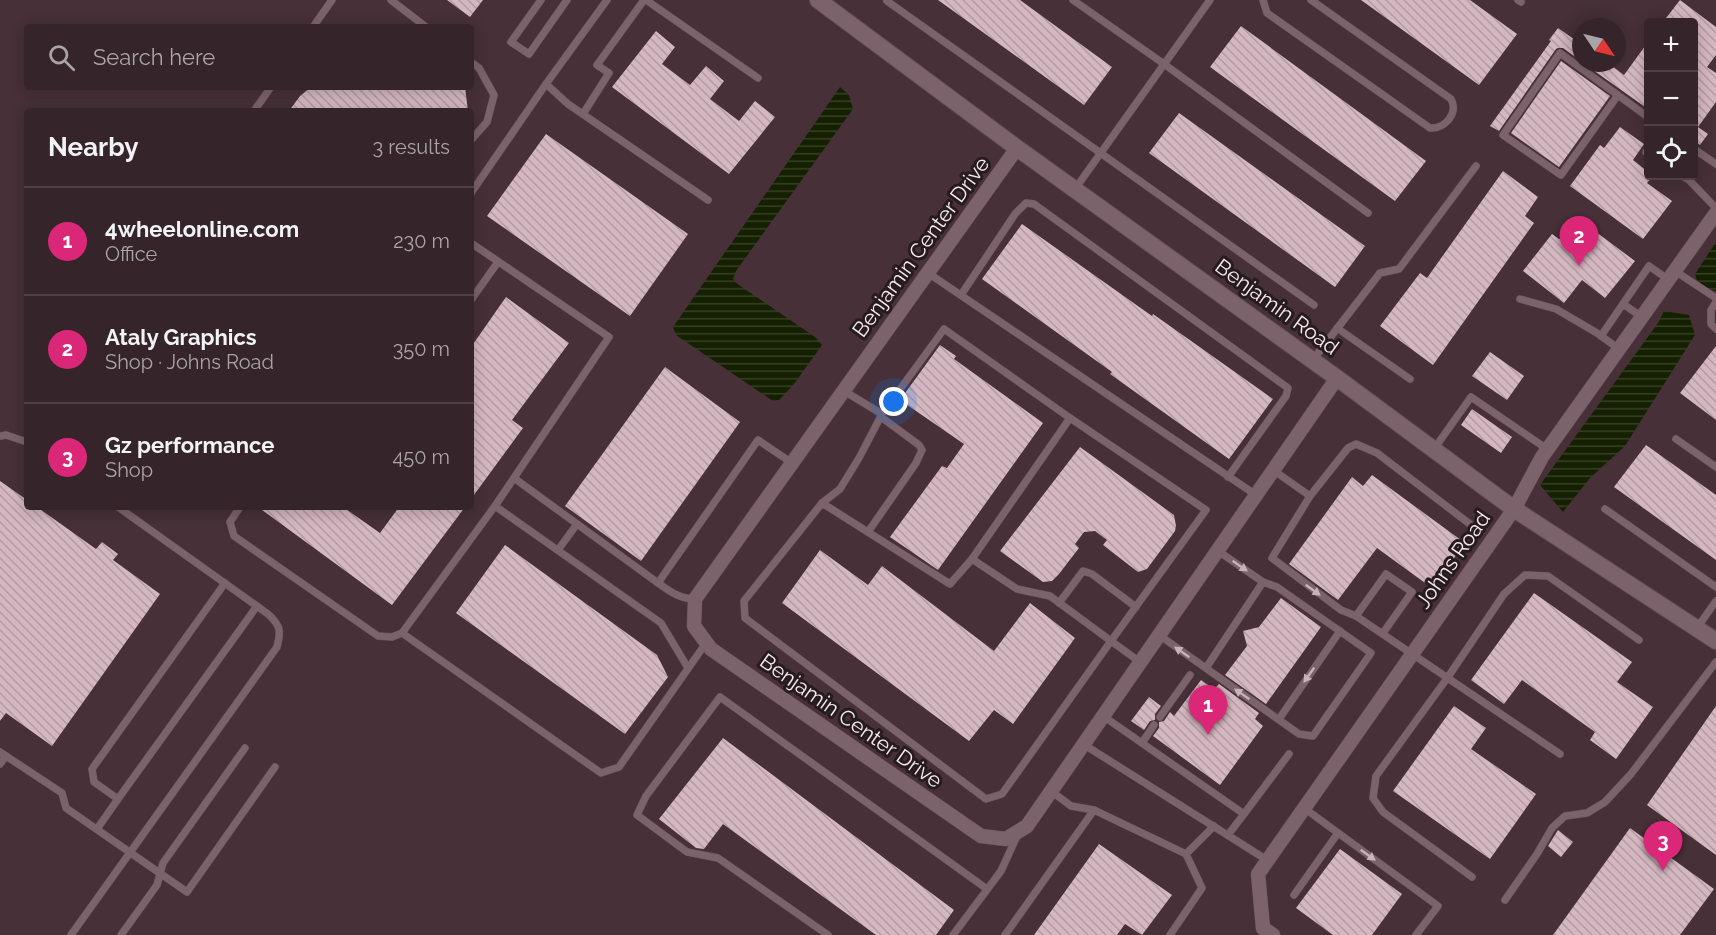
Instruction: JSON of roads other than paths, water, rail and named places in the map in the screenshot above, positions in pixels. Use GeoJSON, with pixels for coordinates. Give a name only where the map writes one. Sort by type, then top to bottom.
{"type":"FeatureCollection","features":[{"type":"Feature","properties":{"kind":"street","name":"Benjamin Road"},"geometry":{"type":"LineString","coordinates":[[819,0],[1017,148],[1337,378],[1514,510],[1716,641]]}},
{"type":"Feature","properties":{"kind":"street","name":"Benjamin Center Drive"},"geometry":{"type":"LineString","coordinates":[[1017,148],[695,599],[694,626],[711,649],[981,836],[1006,839],[1019,831]]}},
{"type":"Feature","properties":{"kind":"street","name":"Johns Road"},"geometry":{"type":"LineString","coordinates":[[1273,935],[1263,928],[1258,874],[1514,510],[1547,449],[1716,213]]}},
{"type":"Feature","properties":{"kind":"street"},"geometry":{"type":"LineString","coordinates":[[1019,831],[1027,826],[1337,378]]}},
{"type":"Feature","properties":{"kind":"lane"},"geometry":{"type":"LineString","coordinates":[[315,24],[332,0]]}},
{"type":"Feature","properties":{"kind":"lane"},"geometry":{"type":"LineString","coordinates":[[391,0],[422,24]]}},
{"type":"Feature","properties":{"kind":"lane"},"geometry":{"type":"LineString","coordinates":[[541,0],[511,42],[529,54],[567,0]]}},
{"type":"Feature","properties":{"kind":"lane"},"geometry":{"type":"LineString","coordinates":[[474,189],[607,0]]}},
{"type":"Feature","properties":{"kind":"lane"},"geometry":{"type":"LineString","coordinates":[[583,114],[609,73],[597,65],[645,0],[758,78]]}},
{"type":"Feature","properties":{"kind":"lane"},"geometry":{"type":"LineString","coordinates":[[1073,0],[1368,213]]}},
{"type":"Feature","properties":{"kind":"lane"},"geometry":{"type":"LineString","coordinates":[[1075,189],[1210,0]]}},
{"type":"Feature","properties":{"kind":"lane"},"geometry":{"type":"LineString","coordinates":[[1263,0],[1267,13],[1430,128],[1439,128],[1450,118],[1454,107],[1452,99],[1311,0]]}},
{"type":"Feature","properties":{"kind":"lane"},"geometry":{"type":"LineString","coordinates":[[887,1],[1314,305]]}},
{"type":"Feature","properties":{"kind":"lane"},"geometry":{"type":"LineString","coordinates":[[1618,95],[1561,175],[1503,135],[1560,53],[1618,95],[1644,114]]}},
{"type":"Feature","properties":{"kind":"lane"},"geometry":{"type":"LineString","coordinates":[[474,64],[479,68],[494,95],[487,122],[474,137]]}},
{"type":"Feature","properties":{"kind":"lane"},"geometry":{"type":"LineString","coordinates":[[546,84],[568,104],[708,200]]}},
{"type":"Feature","properties":{"kind":"lane"},"geometry":{"type":"LineString","coordinates":[[256,108],[269,90]]}},
{"type":"Feature","properties":{"kind":"lane"},"geometry":{"type":"LineString","coordinates":[[1698,152],[1716,164]]}},
{"type":"Feature","properties":{"kind":"lane"},"geometry":{"type":"LineString","coordinates":[[1312,361],[1380,273],[1399,269],[1476,166]]}},
{"type":"Feature","properties":{"kind":"lane"},"geometry":{"type":"LineString","coordinates":[[1689,180],[1716,208]]}},
{"type":"Feature","properties":{"kind":"lane"},"geometry":{"type":"LineString","coordinates":[[961,295],[1016,214],[1026,203],[1034,204],[1287,388],[1286,396],[1228,477]]}},
{"type":"Feature","properties":{"kind":"lane"},"geometry":{"type":"LineString","coordinates":[[238,510],[230,522],[234,536],[378,636],[392,637],[402,633],[495,506],[609,337],[474,245]]}},
{"type":"Feature","properties":{"kind":"lane"},"geometry":{"type":"LineString","coordinates":[[474,296],[498,262]]}},
{"type":"Feature","properties":{"kind":"lane"},"geometry":{"type":"LineString","coordinates":[[1601,336],[1649,266],[1672,275],[1716,300],[1711,310],[1711,324],[1716,329]]}},
{"type":"Feature","properties":{"kind":"lane"},"geometry":{"type":"LineString","coordinates":[[928,273],[1256,495]]}},
{"type":"Feature","properties":{"kind":"lane"},"geometry":{"type":"LineString","coordinates":[[1520,299],[1556,309],[1619,349]]}},
{"type":"Feature","properties":{"kind":"lane"},"geometry":{"type":"LineString","coordinates":[[1623,304],[1642,317]]}},
{"type":"Feature","properties":{"kind":"lane"},"geometry":{"type":"LineString","coordinates":[[944,328],[1070,418],[1206,510],[1002,794],[987,799],[745,618],[744,601],[822,502],[840,489],[882,416],[944,328]]}},
{"type":"Feature","properties":{"kind":"lane"},"geometry":{"type":"LineString","coordinates":[[1337,328],[1410,379]]}},
{"type":"Feature","properties":{"kind":"lane"},"geometry":{"type":"LineString","coordinates":[[844,391],[882,416],[919,445],[922,450],[916,463],[868,532]]}},
{"type":"Feature","properties":{"kind":"lane"},"geometry":{"type":"LineString","coordinates":[[1434,450],[1471,397],[1547,449]]}},
{"type":"Feature","properties":{"kind":"lane"},"geometry":{"type":"LineString","coordinates":[[822,502],[950,584],[972,559],[1070,418]]}},
{"type":"Feature","properties":{"kind":"lane"},"geometry":{"type":"LineString","coordinates":[[0,436],[6,435],[24,441]]}},
{"type":"Feature","properties":{"kind":"lane"},"geometry":{"type":"LineString","coordinates":[[1676,439],[1716,467]]}},
{"type":"Feature","properties":{"kind":"lane"},"geometry":{"type":"LineString","coordinates":[[658,583],[758,440],[792,463]]}},
{"type":"Feature","properties":{"kind":"lane"},"geometry":{"type":"LineString","coordinates":[[1475,528],[1377,453],[1356,444],[1348,448],[1310,496],[1272,558],[1341,610],[1356,616],[1383,633],[1560,754]]}},
{"type":"Feature","properties":{"kind":"lane"},"geometry":{"type":"LineString","coordinates":[[1273,470],[1310,496]]}},
{"type":"Feature","properties":{"kind":"lane"},"geometry":{"type":"LineString","coordinates":[[514,478],[677,596],[695,599]]}},
{"type":"Feature","properties":{"kind":"lane"},"geometry":{"type":"LineString","coordinates":[[495,506],[661,623],[688,668]]}},
{"type":"Feature","properties":{"kind":"lane"},"geometry":{"type":"LineString","coordinates":[[1605,509],[1716,587]]}},
{"type":"Feature","properties":{"kind":"lane"},"geometry":{"type":"LineString","coordinates":[[71,935],[277,647],[280,634],[277,622],[257,606],[122,510]]}},
{"type":"Feature","properties":{"kind":"lane"},"geometry":{"type":"LineString","coordinates":[[558,550],[577,524]]}},
{"type":"Feature","properties":{"kind":"lane"},"geometry":{"type":"LineString","coordinates":[[1159,635],[1299,734],[1313,736],[1371,653],[1277,587],[1263,582],[1218,550]]}},
{"type":"Feature","properties":{"kind":"lane"},"geometry":{"type":"LineString","coordinates":[[972,559],[1017,589],[1050,596],[1140,662]]}},
{"type":"Feature","properties":{"kind":"lane"},"geometry":{"type":"LineString","coordinates":[[1059,603],[1083,572],[1092,574],[1136,607]]}},
{"type":"Feature","properties":{"kind":"lane"},"geometry":{"type":"LineString","coordinates":[[1356,616],[1386,574],[1413,592],[1383,633]]}},
{"type":"Feature","properties":{"kind":"lane"},"geometry":{"type":"LineString","coordinates":[[1472,877],[1383,812],[1373,798],[1376,776],[1448,677],[1504,594],[1525,575],[1548,576],[1640,640]]}},
{"type":"Feature","properties":{"kind":"lane"},"geometry":{"type":"LineString","coordinates":[[1206,668],[1263,582]]}},
{"type":"Feature","properties":{"kind":"lane"},"geometry":{"type":"LineString","coordinates":[[118,799],[94,782],[92,769],[225,583]]}},
{"type":"Feature","properties":{"kind":"lane"},"geometry":{"type":"LineString","coordinates":[[1697,628],[1716,601]]}},
{"type":"Feature","properties":{"kind":"lane"},"geometry":{"type":"LineString","coordinates":[[98,829],[257,606]]}},
{"type":"Feature","properties":{"kind":"lane"},"geometry":{"type":"LineString","coordinates":[[1279,719],[1340,632]]}},
{"type":"Feature","properties":{"kind":"lane"},"geometry":{"type":"LineString","coordinates":[[402,633],[601,773],[619,767],[706,643]]}},
{"type":"Feature","properties":{"kind":"lane"},"geometry":{"type":"LineString","coordinates":[[1505,900],[1552,828],[1565,816],[1587,813],[1605,802],[1631,774],[1716,662]]}},
{"type":"Feature","properties":{"kind":"lane"},"geometry":{"type":"LineString","coordinates":[[1160,717],[1190,675]]}},
{"type":"Feature","properties":{"kind":"lane"},"geometry":{"type":"LineString","coordinates":[[828,935],[718,858],[687,852],[637,815],[646,796],[720,697],[987,890]]}},
{"type":"Feature","properties":{"kind":"lane"},"geometry":{"type":"LineString","coordinates":[[1103,716],[1244,814]]}},
{"type":"Feature","properties":{"kind":"lane"},"geometry":{"type":"LineString","coordinates":[[1142,743],[1154,725]]}},
{"type":"Feature","properties":{"kind":"lane"},"geometry":{"type":"LineString","coordinates":[[1083,744],[1267,860]]}},
{"type":"Feature","properties":{"kind":"lane"},"geometry":{"type":"LineString","coordinates":[[121,935],[157,885],[163,863],[245,747]]}},
{"type":"Feature","properties":{"kind":"lane"},"geometry":{"type":"LineString","coordinates":[[0,764],[3,754],[62,794],[66,808],[187,892],[275,767]]}},
{"type":"Feature","properties":{"kind":"lane"},"geometry":{"type":"LineString","coordinates":[[1228,836],[1289,754]]}},
{"type":"Feature","properties":{"kind":"lane"},"geometry":{"type":"LineString","coordinates":[[1051,791],[1071,807],[1094,810],[1186,854],[1202,888],[1170,935]]}},
{"type":"Feature","properties":{"kind":"lane"},"geometry":{"type":"LineString","coordinates":[[1304,808],[1438,906],[1416,935]]}},
{"type":"Feature","properties":{"kind":"lane"},"geometry":{"type":"LineString","coordinates":[[1005,935],[1094,810]]}},
{"type":"Feature","properties":{"kind":"lane"},"geometry":{"type":"LineString","coordinates":[[1186,854],[1214,826]]}},
{"type":"Feature","properties":{"kind":"lane"},"geometry":{"type":"LineString","coordinates":[[953,935],[1001,871],[1019,831]]}},
{"type":"Feature","properties":{"kind":"lane"},"geometry":{"type":"LineString","coordinates":[[1294,895],[1338,833]]}},
{"type":"Feature","properties":{"kind":"place","name":"Ataly Graphics"},"geometry":{"type":"Point","coordinates":[1579,266]}},
{"type":"Feature","properties":{"kind":"place","name":"4wheelonline.com"},"geometry":{"type":"Point","coordinates":[1208,735]}},
{"type":"Feature","properties":{"kind":"place","name":"Gz performance"},"geometry":{"type":"Point","coordinates":[1663,871]}}]}
